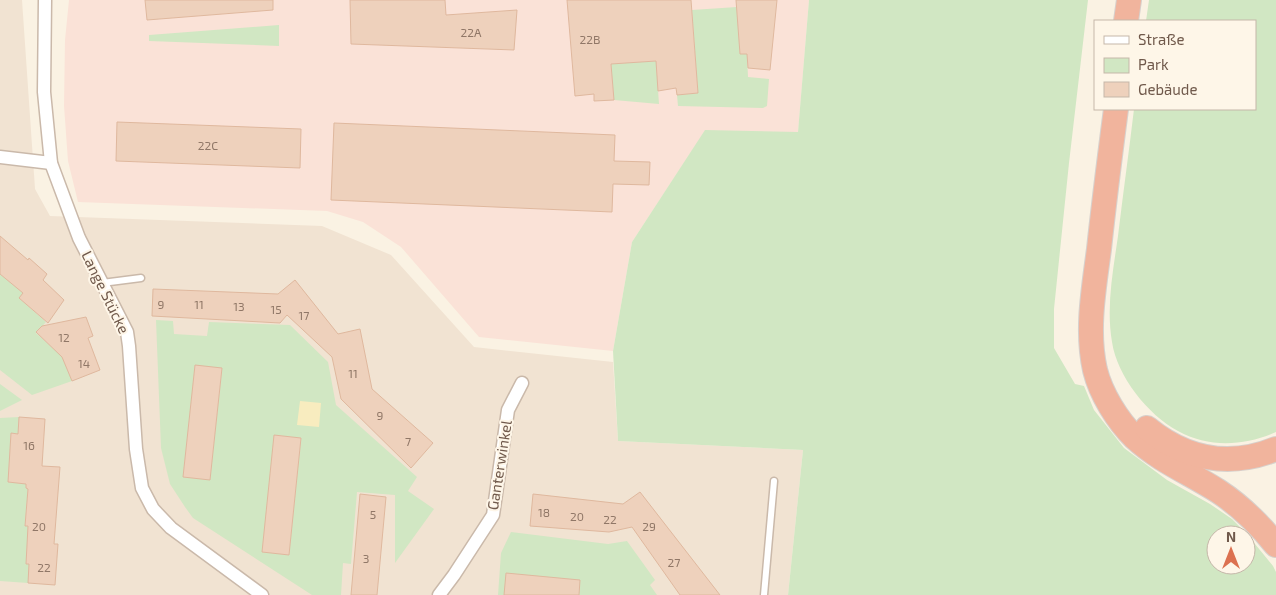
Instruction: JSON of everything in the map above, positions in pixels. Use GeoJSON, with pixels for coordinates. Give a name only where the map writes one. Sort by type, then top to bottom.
{"type":"FeatureCollection","features":[{"type":"Feature","properties":{"kind":"highway"},"geometry":{"type":"LineString","coordinates":[[1126,20],[1128,0]]}},
{"type":"Feature","properties":{"kind":"highway"},"geometry":{"type":"LineString","coordinates":[[1116,110],[1092,303],[1092,341],[1095,370],[1106,398],[1117,417],[1135,438],[1174,467],[1218,491],[1241,508],[1257,523],[1276,546]]}},
{"type":"Feature","properties":{"kind":"highway"},"geometry":{"type":"LineString","coordinates":[[1092,341],[1119,398],[1146,427],[1162,440],[1180,450],[1221,459],[1243,458],[1276,449]]}},
{"type":"Feature","properties":{"kind":"street","name":"Lange Stücke"},"geometry":{"type":"LineString","coordinates":[[45,0],[44,92],[51,163],[70,217],[127,332],[136,449],[142,488],[153,509],[171,528],[262,595]]}},
{"type":"Feature","properties":{"kind":"street"},"geometry":{"type":"LineString","coordinates":[[0,157],[51,163]]}},
{"type":"Feature","properties":{"kind":"street","name":"Ganterwinkel"},"geometry":{"type":"LineString","coordinates":[[439,595],[493,515],[508,410],[522,383]]}},
{"type":"Feature","properties":{"kind":"lane"},"geometry":{"type":"LineString","coordinates":[[102,283],[140,278]]}},
{"type":"Feature","properties":{"kind":"lane"},"geometry":{"type":"LineString","coordinates":[[764,595],[774,481]]}},
{"type":"Feature","properties":{"kind":"shaded area"},"geometry":{"type":"Polygon","coordinates":[[[0,0],[22,0],[35,189],[50,216],[322,226],[391,255],[474,347],[613,362],[618,441],[803,450],[788,595],[0,595],[0,0]]]}},
{"type":"Feature","properties":{"kind":"shaded area"},"geometry":{"type":"Polygon","coordinates":[[[69,0],[809,0],[798,133],[705,131],[632,242],[613,351],[479,337],[401,247],[363,222],[327,211],[78,202],[68,161],[64,106],[65,40],[69,0]]]}},
{"type":"Feature","properties":{"kind":"green space"},"geometry":{"type":"Polygon","coordinates":[[[809,0],[1088,0],[1054,309],[1054,348],[1075,384],[1084,386],[1094,410],[1124,448],[1167,480],[1210,504],[1238,525],[1206,525],[1206,575],[1256,575],[1256,545],[1276,572],[1276,595],[788,595],[803,450],[618,441],[613,351],[632,242],[705,130],[798,132],[809,0]]]}},
{"type":"Feature","properties":{"kind":"green space"},"geometry":{"type":"Polygon","coordinates":[[[1149,0],[1276,0],[1276,432],[1264,437],[1227,443],[1202,440],[1178,431],[1145,405],[1127,381],[1115,355],[1110,329],[1111,289],[1134,110],[1256,110],[1256,20],[1146,20],[1149,0]]]}},
{"type":"Feature","properties":{"kind":"green space"},"geometry":{"type":"Polygon","coordinates":[[[737,7],[740,54],[747,54],[748,77],[769,79],[767,106],[763,108],[678,106],[677,95],[698,93],[692,10],[737,7]]]}},
{"type":"Feature","properties":{"kind":"green space"},"geometry":{"type":"Polygon","coordinates":[[[279,25],[279,46],[149,41],[149,35],[279,25]]]}},
{"type":"Feature","properties":{"kind":"green space"},"geometry":{"type":"Polygon","coordinates":[[[656,61],[659,104],[614,100],[611,64],[656,61]]]}},
{"type":"Feature","properties":{"kind":"green space"},"geometry":{"type":"Polygon","coordinates":[[[0,274],[23,293],[20,299],[46,322],[36,333],[54,349],[58,346],[72,381],[32,395],[0,370],[0,274]]]}},
{"type":"Feature","properties":{"kind":"green space"},"geometry":{"type":"Polygon","coordinates":[[[156,320],[173,321],[174,334],[207,336],[209,322],[290,325],[328,362],[336,405],[417,477],[408,491],[434,509],[395,563],[395,495],[357,492],[351,564],[343,563],[341,595],[312,595],[193,518],[170,484],[161,448],[156,320]],[[195,366],[183,477],[210,480],[222,369],[195,366]],[[275,435],[262,552],[289,555],[301,438],[275,435]]]}},
{"type":"Feature","properties":{"kind":"green space"},"geometry":{"type":"Polygon","coordinates":[[[0,384],[22,400],[0,411],[0,384]]]}},
{"type":"Feature","properties":{"kind":"green space"},"geometry":{"type":"Polygon","coordinates":[[[19,417],[18,434],[11,433],[8,482],[26,484],[28,489],[25,525],[28,526],[26,564],[29,564],[28,583],[0,581],[0,418],[19,417]]]}},
{"type":"Feature","properties":{"kind":"green space"},"geometry":{"type":"Polygon","coordinates":[[[511,532],[608,544],[627,541],[655,580],[650,585],[657,595],[498,595],[501,553],[511,532]]]}},
{"type":"Feature","properties":{"kind":"sand"},"geometry":{"type":"Polygon","coordinates":[[[300,401],[321,403],[319,427],[297,425],[300,401]]]}},
{"type":"Feature","properties":{"kind":"building"},"geometry":{"type":"Polygon","coordinates":[[[145,0],[273,0],[273,10],[147,20],[145,0]]]}},
{"type":"Feature","properties":{"kind":"building"},"geometry":{"type":"Polygon","coordinates":[[[350,0],[445,0],[446,15],[517,10],[514,50],[351,44],[350,0]]]}},
{"type":"Feature","properties":{"kind":"building"},"geometry":{"type":"Polygon","coordinates":[[[567,0],[691,0],[698,93],[677,95],[676,88],[658,91],[656,61],[611,64],[614,100],[594,101],[594,94],[575,96],[567,0]]]}},
{"type":"Feature","properties":{"kind":"building"},"geometry":{"type":"Polygon","coordinates":[[[736,0],[777,0],[770,70],[748,68],[747,54],[740,54],[736,0]]]}},
{"type":"Feature","properties":{"kind":"building"},"geometry":{"type":"Polygon","coordinates":[[[117,122],[301,129],[300,168],[116,161],[117,122]]]}},
{"type":"Feature","properties":{"kind":"building"},"geometry":{"type":"Polygon","coordinates":[[[334,123],[615,135],[614,161],[650,162],[649,185],[613,184],[612,212],[331,200],[334,123]]]}},
{"type":"Feature","properties":{"kind":"building"},"geometry":{"type":"Polygon","coordinates":[[[0,236],[47,274],[43,280],[64,300],[48,323],[19,298],[23,293],[0,274],[0,236]]]}},
{"type":"Feature","properties":{"kind":"building"},"geometry":{"type":"Polygon","coordinates":[[[295,280],[338,334],[360,329],[372,389],[433,443],[411,468],[341,399],[332,357],[287,315],[280,323],[152,316],[153,289],[278,294],[295,280]]]}},
{"type":"Feature","properties":{"kind":"building"},"geometry":{"type":"Polygon","coordinates":[[[86,317],[93,336],[88,338],[100,370],[72,381],[62,357],[36,332],[42,326],[86,317]]]}},
{"type":"Feature","properties":{"kind":"building"},"geometry":{"type":"Polygon","coordinates":[[[195,365],[222,368],[210,480],[183,477],[195,365]]]}},
{"type":"Feature","properties":{"kind":"building"},"geometry":{"type":"Polygon","coordinates":[[[19,417],[45,419],[42,466],[60,467],[54,544],[58,544],[55,585],[28,583],[29,564],[26,564],[28,526],[25,526],[28,489],[26,484],[8,482],[11,433],[18,434],[19,417]]]}},
{"type":"Feature","properties":{"kind":"building"},"geometry":{"type":"Polygon","coordinates":[[[274,435],[301,438],[289,555],[262,552],[274,435]]]}},
{"type":"Feature","properties":{"kind":"building"},"geometry":{"type":"Polygon","coordinates":[[[640,492],[720,595],[680,595],[632,527],[609,532],[530,526],[533,494],[623,504],[640,492]]]}},
{"type":"Feature","properties":{"kind":"building"},"geometry":{"type":"Polygon","coordinates":[[[360,494],[386,497],[377,595],[351,595],[360,494]]]}},
{"type":"Feature","properties":{"kind":"building"},"geometry":{"type":"Polygon","coordinates":[[[506,573],[580,580],[579,595],[504,595],[506,573]]]}}]}
